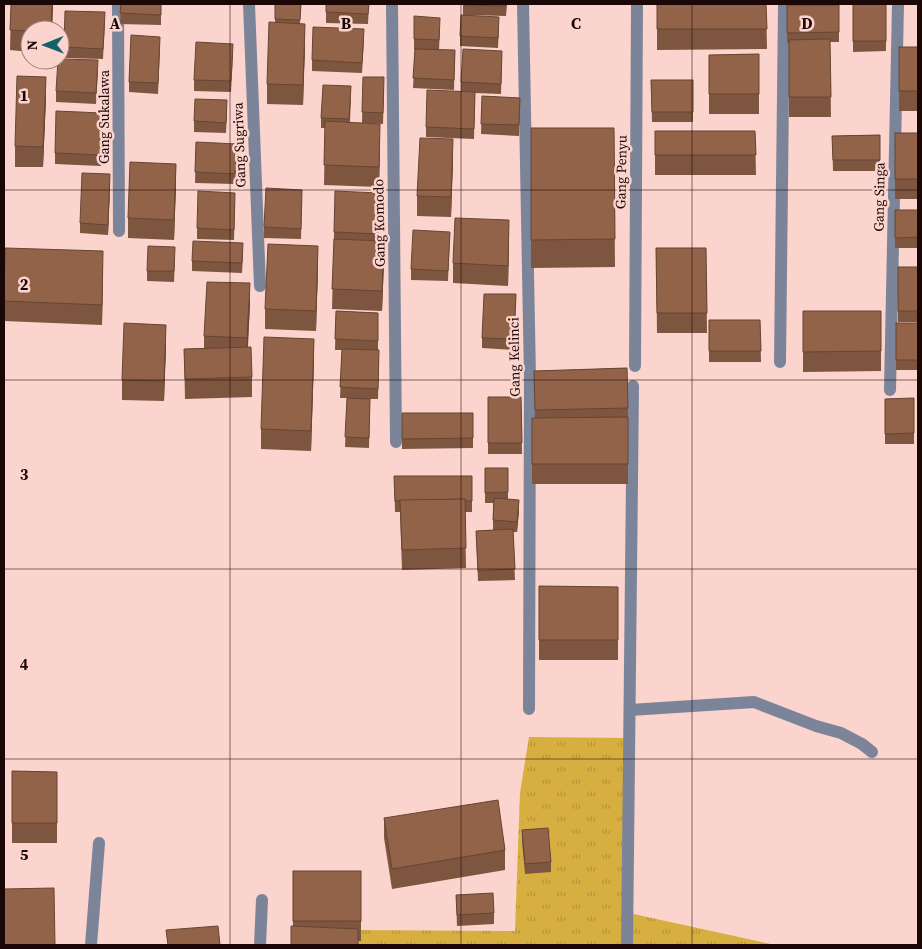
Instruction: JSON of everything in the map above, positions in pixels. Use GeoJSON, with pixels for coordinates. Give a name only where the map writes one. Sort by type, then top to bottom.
{"type":"FeatureCollection","features":[{"type":"Feature","properties":{"kind":"street","name":"Gang Sukalawa"},"geometry":{"type":"LineString","coordinates":[[118,4],[119,231]]}},
{"type":"Feature","properties":{"kind":"street","name":"Gang Sugriwa"},"geometry":{"type":"LineString","coordinates":[[249,4],[260,286]]}},
{"type":"Feature","properties":{"kind":"street","name":"Gang Komodo"},"geometry":{"type":"LineString","coordinates":[[392,4],[396,442]]}},
{"type":"Feature","properties":{"kind":"street","name":"Gang Kelinci"},"geometry":{"type":"LineString","coordinates":[[523,4],[530,378],[530,709]]}},
{"type":"Feature","properties":{"kind":"street","name":"Gang Penyu"},"geometry":{"type":"LineString","coordinates":[[635,366],[637,4]]}},
{"type":"Feature","properties":{"kind":"street"},"geometry":{"type":"LineString","coordinates":[[780,362],[784,4]]}},
{"type":"Feature","properties":{"kind":"street","name":"Gang Singa"},"geometry":{"type":"LineString","coordinates":[[890,390],[898,4]]}},
{"type":"Feature","properties":{"kind":"street"},"geometry":{"type":"LineString","coordinates":[[628,945],[633,386]]}},
{"type":"Feature","properties":{"kind":"street"},"geometry":{"type":"LineString","coordinates":[[630,710],[754,702],[816,726],[841,733],[862,744],[872,752]]}},
{"type":"Feature","properties":{"kind":"street"},"geometry":{"type":"LineString","coordinates":[[90,945],[99,842]]}},
{"type":"Feature","properties":{"kind":"street"},"geometry":{"type":"LineString","coordinates":[[260,945],[262,900]]}},
{"type":"Feature","properties":{"kind":"green space"},"geometry":{"type":"Polygon","coordinates":[[[529,737],[634,738],[629,913],[775,945],[350,945],[351,930],[515,931],[520,793],[529,737]]]}},
{"type":"Feature","properties":{"kind":"building"},"geometry":{"type":"Polygon","coordinates":[[[11,4],[52,4],[51,20],[20,20],[20,30],[10,30],[11,4]]]}},
{"type":"Feature","properties":{"kind":"building"},"geometry":{"type":"Polygon","coordinates":[[[121,4],[161,4],[161,15],[120,13],[121,4]]]}},
{"type":"Feature","properties":{"kind":"building"},"geometry":{"type":"Polygon","coordinates":[[[275,4],[301,4],[300,20],[275,19],[275,4]]]}},
{"type":"Feature","properties":{"kind":"building"},"geometry":{"type":"Polygon","coordinates":[[[326,4],[369,4],[368,14],[326,12],[326,4]]]}},
{"type":"Feature","properties":{"kind":"building"},"geometry":{"type":"Polygon","coordinates":[[[506,4],[506,6],[463,5],[506,4]]]}},
{"type":"Feature","properties":{"kind":"building"},"geometry":{"type":"Polygon","coordinates":[[[657,4],[766,4],[767,29],[657,29],[657,4]]]}},
{"type":"Feature","properties":{"kind":"building"},"geometry":{"type":"Polygon","coordinates":[[[853,4],[886,4],[886,41],[853,41],[853,4]]]}},
{"type":"Feature","properties":{"kind":"building"},"geometry":{"type":"Polygon","coordinates":[[[787,5],[839,5],[839,32],[787,33],[787,5]]]}},
{"type":"Feature","properties":{"kind":"building"},"geometry":{"type":"Polygon","coordinates":[[[65,11],[105,12],[103,49],[70,47],[70,20],[65,20],[65,11]]]}},
{"type":"Feature","properties":{"kind":"building"},"geometry":{"type":"Polygon","coordinates":[[[461,15],[499,17],[498,38],[460,36],[461,15]]]}},
{"type":"Feature","properties":{"kind":"building"},"geometry":{"type":"Polygon","coordinates":[[[414,16],[440,18],[439,40],[414,39],[414,16]]]}},
{"type":"Feature","properties":{"kind":"building"},"geometry":{"type":"Polygon","coordinates":[[[269,22],[305,24],[303,85],[267,84],[269,22]]]}},
{"type":"Feature","properties":{"kind":"building"},"geometry":{"type":"Polygon","coordinates":[[[313,27],[364,29],[362,63],[312,60],[313,27]]]}},
{"type":"Feature","properties":{"kind":"building"},"geometry":{"type":"Polygon","coordinates":[[[131,35],[160,37],[158,83],[129,82],[131,35]]]}},
{"type":"Feature","properties":{"kind":"building"},"geometry":{"type":"Polygon","coordinates":[[[830,39],[831,97],[789,97],[789,40],[830,39]]]}},
{"type":"Feature","properties":{"kind":"building"},"geometry":{"type":"Polygon","coordinates":[[[196,42],[233,44],[231,81],[194,80],[196,42]]]}},
{"type":"Feature","properties":{"kind":"building"},"geometry":{"type":"Polygon","coordinates":[[[899,47],[918,47],[918,91],[899,91],[899,47]]]}},
{"type":"Feature","properties":{"kind":"building"},"geometry":{"type":"Polygon","coordinates":[[[415,49],[455,50],[454,80],[413,78],[415,49]]]}},
{"type":"Feature","properties":{"kind":"building"},"geometry":{"type":"Polygon","coordinates":[[[463,49],[502,51],[501,84],[461,82],[463,49]]]}},
{"type":"Feature","properties":{"kind":"building"},"geometry":{"type":"Polygon","coordinates":[[[759,54],[759,94],[709,94],[709,55],[759,54]]]}},
{"type":"Feature","properties":{"kind":"building"},"geometry":{"type":"Polygon","coordinates":[[[70,59],[98,60],[96,93],[56,91],[57,70],[70,70],[70,59]]]}},
{"type":"Feature","properties":{"kind":"building"},"geometry":{"type":"Polygon","coordinates":[[[17,76],[46,77],[43,147],[15,146],[17,76]]]}},
{"type":"Feature","properties":{"kind":"building"},"geometry":{"type":"Polygon","coordinates":[[[363,77],[384,77],[383,113],[362,112],[363,77]]]}},
{"type":"Feature","properties":{"kind":"building"},"geometry":{"type":"Polygon","coordinates":[[[651,80],[693,80],[693,112],[652,112],[651,80]]]}},
{"type":"Feature","properties":{"kind":"building"},"geometry":{"type":"Polygon","coordinates":[[[323,85],[351,86],[349,119],[321,118],[323,85]]]}},
{"type":"Feature","properties":{"kind":"building"},"geometry":{"type":"Polygon","coordinates":[[[427,90],[475,92],[474,129],[426,127],[427,90]]]}},
{"type":"Feature","properties":{"kind":"building"},"geometry":{"type":"Polygon","coordinates":[[[482,96],[520,98],[519,125],[481,124],[482,96]]]}},
{"type":"Feature","properties":{"kind":"building"},"geometry":{"type":"Polygon","coordinates":[[[195,99],[227,100],[226,123],[194,121],[195,99]]]}},
{"type":"Feature","properties":{"kind":"building"},"geometry":{"type":"Polygon","coordinates":[[[56,111],[102,113],[101,155],[55,153],[56,111]]]}},
{"type":"Feature","properties":{"kind":"building"},"geometry":{"type":"Polygon","coordinates":[[[325,121],[380,124],[379,167],[324,165],[325,121]]]}},
{"type":"Feature","properties":{"kind":"building"},"geometry":{"type":"Polygon","coordinates":[[[531,128],[614,128],[615,239],[531,240],[531,128]]]}},
{"type":"Feature","properties":{"kind":"building"},"geometry":{"type":"Polygon","coordinates":[[[655,131],[755,131],[756,155],[655,155],[655,131]]]}},
{"type":"Feature","properties":{"kind":"building"},"geometry":{"type":"Polygon","coordinates":[[[895,133],[918,133],[918,179],[895,179],[895,133]]]}},
{"type":"Feature","properties":{"kind":"building"},"geometry":{"type":"Polygon","coordinates":[[[880,135],[880,160],[833,160],[832,136],[880,135]]]}},
{"type":"Feature","properties":{"kind":"building"},"geometry":{"type":"Polygon","coordinates":[[[420,138],[453,139],[451,197],[417,196],[420,138]]]}},
{"type":"Feature","properties":{"kind":"building"},"geometry":{"type":"Polygon","coordinates":[[[196,142],[237,144],[235,174],[195,172],[196,142]]]}},
{"type":"Feature","properties":{"kind":"building"},"geometry":{"type":"Polygon","coordinates":[[[130,162],[176,164],[174,220],[128,218],[130,162]]]}},
{"type":"Feature","properties":{"kind":"building"},"geometry":{"type":"Polygon","coordinates":[[[82,173],[110,174],[108,225],[80,223],[82,173]]]}},
{"type":"Feature","properties":{"kind":"building"},"geometry":{"type":"Polygon","coordinates":[[[266,188],[302,190],[301,229],[264,227],[266,188]]]}},
{"type":"Feature","properties":{"kind":"building"},"geometry":{"type":"Polygon","coordinates":[[[198,191],[235,193],[234,230],[197,228],[198,191]]]}},
{"type":"Feature","properties":{"kind":"building"},"geometry":{"type":"Polygon","coordinates":[[[335,191],[379,193],[378,234],[334,232],[335,191]]]}},
{"type":"Feature","properties":{"kind":"building"},"geometry":{"type":"Polygon","coordinates":[[[895,210],[918,210],[918,237],[895,238],[895,210]]]}},
{"type":"Feature","properties":{"kind":"building"},"geometry":{"type":"Polygon","coordinates":[[[455,218],[509,220],[508,266],[453,263],[455,218]]]}},
{"type":"Feature","properties":{"kind":"building"},"geometry":{"type":"Polygon","coordinates":[[[413,230],[450,232],[448,271],[411,269],[413,230]]]}},
{"type":"Feature","properties":{"kind":"building"},"geometry":{"type":"Polygon","coordinates":[[[334,239],[384,241],[382,291],[332,289],[334,239]]]}},
{"type":"Feature","properties":{"kind":"building"},"geometry":{"type":"Polygon","coordinates":[[[193,241],[243,243],[242,263],[192,261],[193,241]]]}},
{"type":"Feature","properties":{"kind":"building"},"geometry":{"type":"Polygon","coordinates":[[[268,244],[318,246],[316,311],[265,309],[268,244]]]}},
{"type":"Feature","properties":{"kind":"building"},"geometry":{"type":"Polygon","coordinates":[[[148,246],[175,247],[174,271],[147,271],[148,246]]]}},
{"type":"Feature","properties":{"kind":"building"},"geometry":{"type":"Polygon","coordinates":[[[5,248],[103,251],[102,305],[4,301],[5,248]]]}},
{"type":"Feature","properties":{"kind":"building"},"geometry":{"type":"Polygon","coordinates":[[[656,248],[706,248],[707,313],[657,313],[656,248]]]}},
{"type":"Feature","properties":{"kind":"building"},"geometry":{"type":"Polygon","coordinates":[[[898,267],[918,267],[918,311],[898,311],[898,267]]]}},
{"type":"Feature","properties":{"kind":"building"},"geometry":{"type":"Polygon","coordinates":[[[207,282],[250,283],[247,338],[204,336],[207,282]]]}},
{"type":"Feature","properties":{"kind":"building"},"geometry":{"type":"Polygon","coordinates":[[[484,294],[516,294],[514,339],[482,338],[484,294]]]}},
{"type":"Feature","properties":{"kind":"building"},"geometry":{"type":"Polygon","coordinates":[[[336,311],[378,313],[378,341],[335,339],[336,311]]]}},
{"type":"Feature","properties":{"kind":"building"},"geometry":{"type":"Polygon","coordinates":[[[803,311],[881,311],[881,351],[803,352],[803,311]]]}},
{"type":"Feature","properties":{"kind":"building"},"geometry":{"type":"Polygon","coordinates":[[[709,320],[760,320],[761,351],[709,351],[709,320]]]}},
{"type":"Feature","properties":{"kind":"building"},"geometry":{"type":"Polygon","coordinates":[[[124,323],[166,325],[164,381],[122,380],[124,323]]]}},
{"type":"Feature","properties":{"kind":"building"},"geometry":{"type":"Polygon","coordinates":[[[896,323],[918,323],[918,360],[896,360],[896,323]]]}},
{"type":"Feature","properties":{"kind":"building"},"geometry":{"type":"Polygon","coordinates":[[[264,337],[314,339],[311,431],[261,429],[264,337]]]}},
{"type":"Feature","properties":{"kind":"building"},"geometry":{"type":"Polygon","coordinates":[[[251,347],[252,377],[185,379],[184,349],[251,347]]]}},
{"type":"Feature","properties":{"kind":"building"},"geometry":{"type":"Polygon","coordinates":[[[342,349],[379,350],[378,389],[340,387],[342,349]]]}},
{"type":"Feature","properties":{"kind":"building"},"geometry":{"type":"Polygon","coordinates":[[[627,368],[628,408],[535,410],[534,371],[627,368]]]}},
{"type":"Feature","properties":{"kind":"building"},"geometry":{"type":"Polygon","coordinates":[[[488,397],[521,397],[522,443],[488,443],[488,397]]]}},
{"type":"Feature","properties":{"kind":"building"},"geometry":{"type":"Polygon","coordinates":[[[347,398],[370,399],[369,438],[345,437],[347,398]]]}},
{"type":"Feature","properties":{"kind":"building"},"geometry":{"type":"Polygon","coordinates":[[[914,398],[914,433],[885,434],[885,399],[914,398]]]}},
{"type":"Feature","properties":{"kind":"building"},"geometry":{"type":"Polygon","coordinates":[[[402,413],[473,413],[473,438],[402,439],[402,413]]]}},
{"type":"Feature","properties":{"kind":"building"},"geometry":{"type":"Polygon","coordinates":[[[628,417],[628,464],[532,464],[532,418],[628,417]]]}},
{"type":"Feature","properties":{"kind":"building"},"geometry":{"type":"Polygon","coordinates":[[[485,468],[508,468],[508,492],[485,493],[485,468]]]}},
{"type":"Feature","properties":{"kind":"building"},"geometry":{"type":"Polygon","coordinates":[[[394,476],[472,476],[472,501],[465,501],[465,499],[395,501],[394,476]]]}},
{"type":"Feature","properties":{"kind":"building"},"geometry":{"type":"Polygon","coordinates":[[[494,498],[519,500],[517,522],[493,520],[494,498]]]}},
{"type":"Feature","properties":{"kind":"building"},"geometry":{"type":"Polygon","coordinates":[[[465,499],[466,548],[402,550],[400,500],[465,499]]]}},
{"type":"Feature","properties":{"kind":"building"},"geometry":{"type":"Polygon","coordinates":[[[513,529],[515,569],[478,571],[476,531],[513,529]]]}},
{"type":"Feature","properties":{"kind":"building"},"geometry":{"type":"Polygon","coordinates":[[[539,586],[618,587],[618,640],[539,640],[539,586]]]}},
{"type":"Feature","properties":{"kind":"building"},"geometry":{"type":"Polygon","coordinates":[[[12,771],[57,772],[57,823],[12,823],[12,771]]]}},
{"type":"Feature","properties":{"kind":"building"},"geometry":{"type":"Polygon","coordinates":[[[498,800],[505,850],[392,869],[384,818],[498,800]]]}},
{"type":"Feature","properties":{"kind":"building"},"geometry":{"type":"Polygon","coordinates":[[[548,828],[551,862],[525,864],[522,830],[548,828]]]}},
{"type":"Feature","properties":{"kind":"building"},"geometry":{"type":"Polygon","coordinates":[[[293,871],[361,871],[361,921],[293,921],[293,871]]]}},
{"type":"Feature","properties":{"kind":"building"},"geometry":{"type":"Polygon","coordinates":[[[54,888],[55,945],[4,945],[4,889],[54,888]]]}},
{"type":"Feature","properties":{"kind":"building"},"geometry":{"type":"Polygon","coordinates":[[[493,893],[494,913],[457,915],[456,895],[493,893]]]}},
{"type":"Feature","properties":{"kind":"building"},"geometry":{"type":"Polygon","coordinates":[[[218,926],[220,945],[168,945],[166,930],[218,926]]]}},
{"type":"Feature","properties":{"kind":"building"},"geometry":{"type":"Polygon","coordinates":[[[291,926],[358,929],[358,945],[291,945],[291,926]]]}}]}
